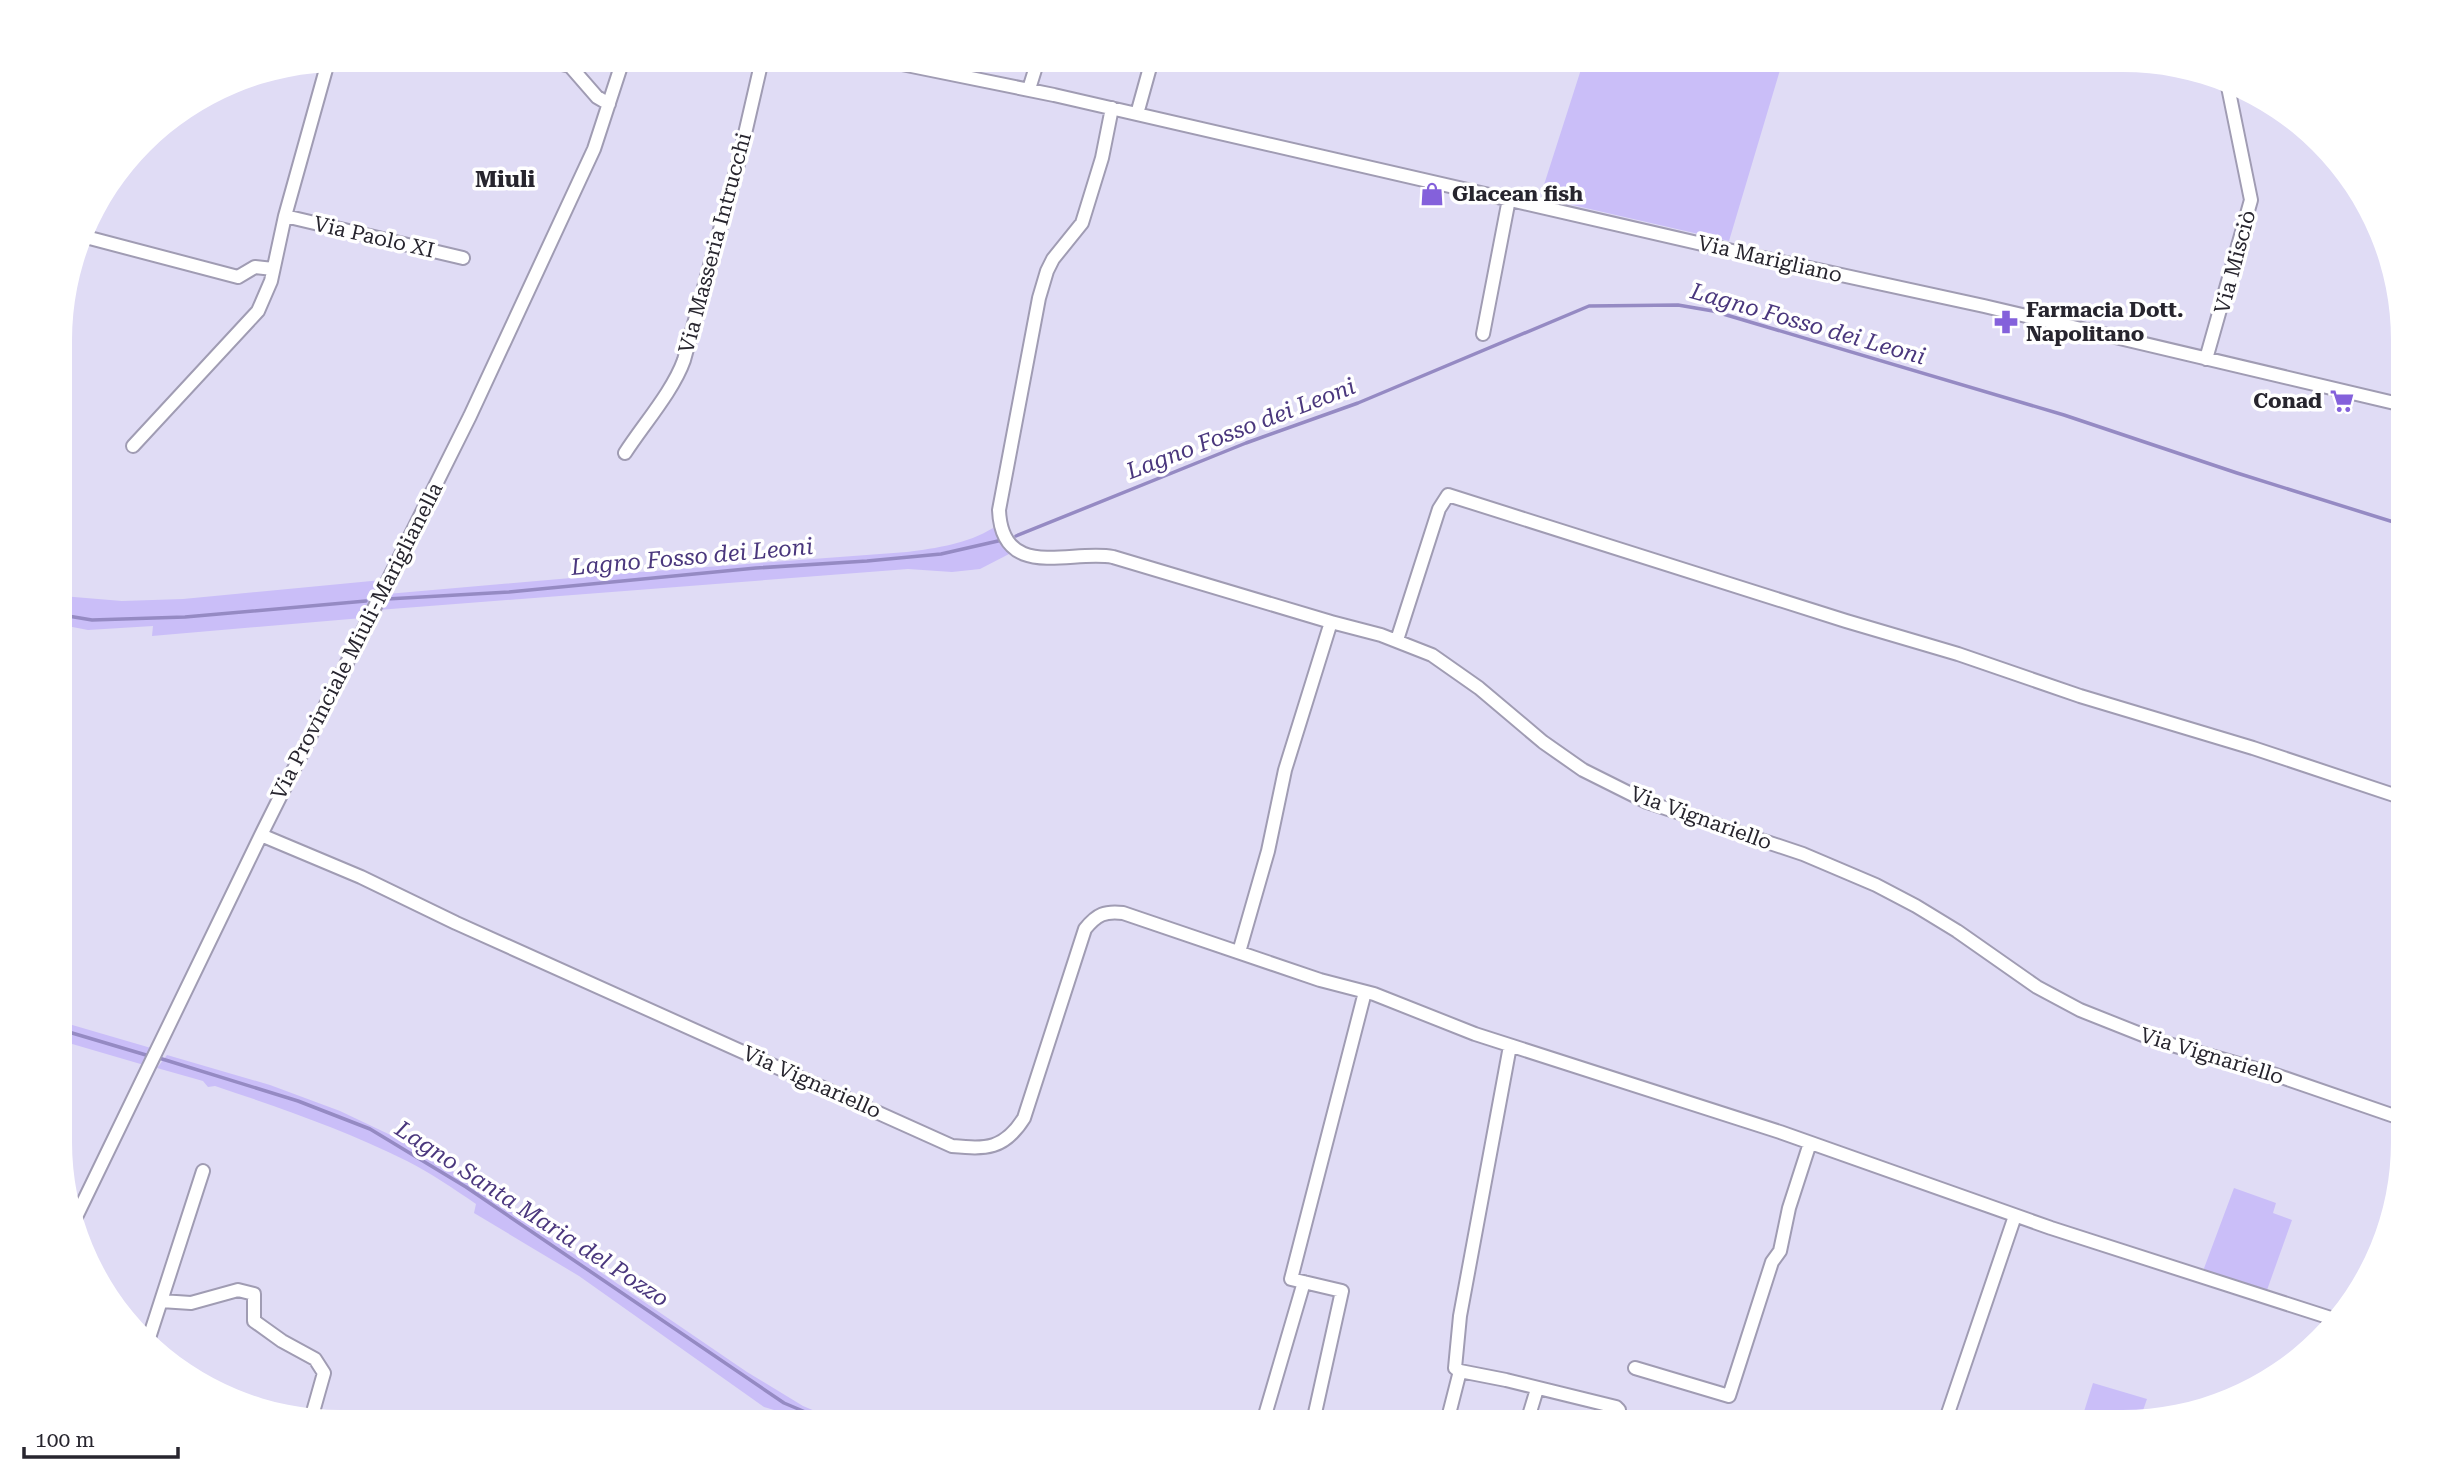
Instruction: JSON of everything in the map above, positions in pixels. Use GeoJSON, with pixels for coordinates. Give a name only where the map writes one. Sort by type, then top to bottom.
{"type":"FeatureCollection","features":[{"type":"Feature","properties":{"kind":"street"},"geometry":{"type":"LineString","coordinates":[[133,446],[258,311],[271,281],[285,216],[325,72]]}},
{"type":"Feature","properties":{"kind":"street"},"geometry":{"type":"LineString","coordinates":[[575,72],[597,97],[609,104]]}},
{"type":"Feature","properties":{"kind":"street","name":"Via Provinciale Miuli-Mariglianella"},"geometry":{"type":"LineString","coordinates":[[80,1208],[261,835],[481,392],[594,149],[619,72]]}},
{"type":"Feature","properties":{"kind":"street","name":"Via Masseria Intrucchi"},"geometry":{"type":"LineString","coordinates":[[625,453],[681,370],[738,164],[759,72]]}},
{"type":"Feature","properties":{"kind":"street","name":"Via Marigliano"},"geometry":{"type":"LineString","coordinates":[[943,72],[1029,89],[1763,258],[1984,306],[2391,402]]}},
{"type":"Feature","properties":{"kind":"street"},"geometry":{"type":"LineString","coordinates":[[1029,89],[1034,72]]}},
{"type":"Feature","properties":{"kind":"street"},"geometry":{"type":"LineString","coordinates":[[1137,114],[1149,72]]}},
{"type":"Feature","properties":{"kind":"street","name":"Via Misciò"},"geometry":{"type":"LineString","coordinates":[[2206,359],[2250,212],[2251,200],[2229,93]]}},
{"type":"Feature","properties":{"kind":"street","name":"Via Vignariello"},"geometry":{"type":"LineString","coordinates":[[1112,108],[1102,158],[1082,223],[1047,271],[1035,316],[999,510],[1004,535],[1012,545],[1030,557],[1040,559],[1087,554],[1113,557],[1397,640],[1444,662],[1543,742],[1583,770],[1647,802],[1803,854],[1876,885],[1957,931],[2037,987],[2080,1010],[2158,1041],[2270,1073],[2391,1114]]}},
{"type":"Feature","properties":{"kind":"street"},"geometry":{"type":"LineString","coordinates":[[1483,334],[1509,199]]}},
{"type":"Feature","properties":{"kind":"street","name":"Via Paolo XI"},"geometry":{"type":"LineString","coordinates":[[285,216],[463,258]]}},
{"type":"Feature","properties":{"kind":"street"},"geometry":{"type":"LineString","coordinates":[[91,238],[238,277],[254,267],[273,269]]}},
{"type":"Feature","properties":{"kind":"street"},"geometry":{"type":"LineString","coordinates":[[1397,640],[1439,509],[1448,495],[1958,654],[2080,696],[2253,748],[2391,794]]}},
{"type":"Feature","properties":{"kind":"street"},"geometry":{"type":"LineString","coordinates":[[1239,952],[1268,851],[1285,770],[1331,622]]}},
{"type":"Feature","properties":{"kind":"street","name":"Via Vignariello"},"geometry":{"type":"LineString","coordinates":[[261,835],[361,877],[456,923],[952,1146],[985,1149],[1001,1143],[1015,1132],[1024,1118],[1086,929],[1095,916],[1109,912],[1123,913],[1365,992],[1510,1046],[1810,1143],[2015,1216],[2327,1317]]}},
{"type":"Feature","properties":{"kind":"street"},"geometry":{"type":"LineString","coordinates":[[1315,1410],[1342,1291],[1291,1279],[1365,992]]}},
{"type":"Feature","properties":{"kind":"street"},"geometry":{"type":"LineString","coordinates":[[1510,1046],[1460,1316],[1455,1367],[1460,1371],[1506,1380],[1619,1410]]}},
{"type":"Feature","properties":{"kind":"street"},"geometry":{"type":"LineString","coordinates":[[1635,1368],[1729,1396],[1772,1262],[1780,1251],[1789,1208],[1810,1143]]}},
{"type":"Feature","properties":{"kind":"street"},"geometry":{"type":"LineString","coordinates":[[147,1329],[161,1301],[203,1171]]}},
{"type":"Feature","properties":{"kind":"street"},"geometry":{"type":"LineString","coordinates":[[1949,1410],[2015,1216]]}},
{"type":"Feature","properties":{"kind":"street"},"geometry":{"type":"LineString","coordinates":[[1267,1410],[1304,1282]]}},
{"type":"Feature","properties":{"kind":"street"},"geometry":{"type":"LineString","coordinates":[[161,1301],[191,1303],[238,1290],[254,1294],[254,1321],[322,1366],[324,1379],[314,1409]]}},
{"type":"Feature","properties":{"kind":"street"},"geometry":{"type":"LineString","coordinates":[[1450,1410],[1460,1371]]}},
{"type":"Feature","properties":{"kind":"street"},"geometry":{"type":"LineString","coordinates":[[1531,1410],[1537,1389]]}},
{"type":"Feature","properties":{"kind":"shaded area"},"geometry":{"type":"Polygon","coordinates":[[[1580,72],[1779,72],[1729,241],[1542,198],[1580,72]]]}},
{"type":"Feature","properties":{"kind":"shaded area"},"geometry":{"type":"Polygon","coordinates":[[[993,528],[1003,546],[1011,553],[980,569],[952,572],[908,569],[378,610],[387,594],[907,552],[962,542],[993,528]]]}},
{"type":"Feature","properties":{"kind":"shaded area"},"geometry":{"type":"Polygon","coordinates":[[[382,580],[362,618],[152,636],[153,626],[88,630],[72,627],[72,597],[122,601],[183,599],[382,580]]]}},
{"type":"Feature","properties":{"kind":"shaded area"},"geometry":{"type":"Polygon","coordinates":[[[72,1025],[151,1048],[144,1065],[72,1044],[72,1025]]]}},
{"type":"Feature","properties":{"kind":"shaded area"},"geometry":{"type":"Polygon","coordinates":[[[167,1055],[270,1085],[340,1111],[420,1149],[747,1372],[812,1410],[774,1410],[764,1407],[579,1276],[474,1213],[476,1204],[407,1161],[312,1120],[215,1086],[208,1087],[203,1081],[157,1068],[167,1055]]]}},
{"type":"Feature","properties":{"kind":"shaded area"},"geometry":{"type":"Polygon","coordinates":[[[2234,1188],[2276,1203],[2273,1213],[2292,1220],[2267,1290],[2203,1271],[2234,1188]]]}},
{"type":"Feature","properties":{"kind":"shaded area"},"geometry":{"type":"Polygon","coordinates":[[[2093,1383],[2147,1399],[2143,1410],[2085,1410],[2093,1383]]]}},
{"type":"Feature","properties":{"kind":"waterway","name":"Lagno Fosso dei Leoni"},"geometry":{"type":"LineString","coordinates":[[1016,536],[1246,443],[1358,403],[1589,306],[1678,305],[1713,311],[2064,415],[2391,521]]}},
{"type":"Feature","properties":{"kind":"waterway","name":"Lagno Fosso dei Leoni"},"geometry":{"type":"LineString","coordinates":[[387,599],[509,592],[756,568],[941,554],[998,541]]}},
{"type":"Feature","properties":{"kind":"waterway","name":"Lagno Fosso dei Leoni"},"geometry":{"type":"LineString","coordinates":[[72,617],[92,620],[185,617],[366,601]]}},
{"type":"Feature","properties":{"kind":"waterway","name":"Lagno Santa Maria del Pozzo"},"geometry":{"type":"LineString","coordinates":[[72,1033],[146,1055]]}},
{"type":"Feature","properties":{"kind":"waterway","name":"Lagno Santa Maria del Pozzo"},"geometry":{"type":"LineString","coordinates":[[159,1058],[298,1101],[370,1129],[466,1187],[784,1403],[801,1410]]}},
{"type":"Feature","properties":{"kind":"place","name":"Glacean fish"},"geometry":{"type":"Point","coordinates":[1432,194]}},
{"type":"Feature","properties":{"kind":"place","name":"Farmacia Dott. Napolitano"},"geometry":{"type":"Point","coordinates":[2006,322]}},
{"type":"Feature","properties":{"kind":"place","name":"Conad"},"geometry":{"type":"Point","coordinates":[2342,401]}},
{"type":"Feature","properties":{"kind":"district","name":"Miuli"},"geometry":{"type":"Point","coordinates":[505,179]}}]}
